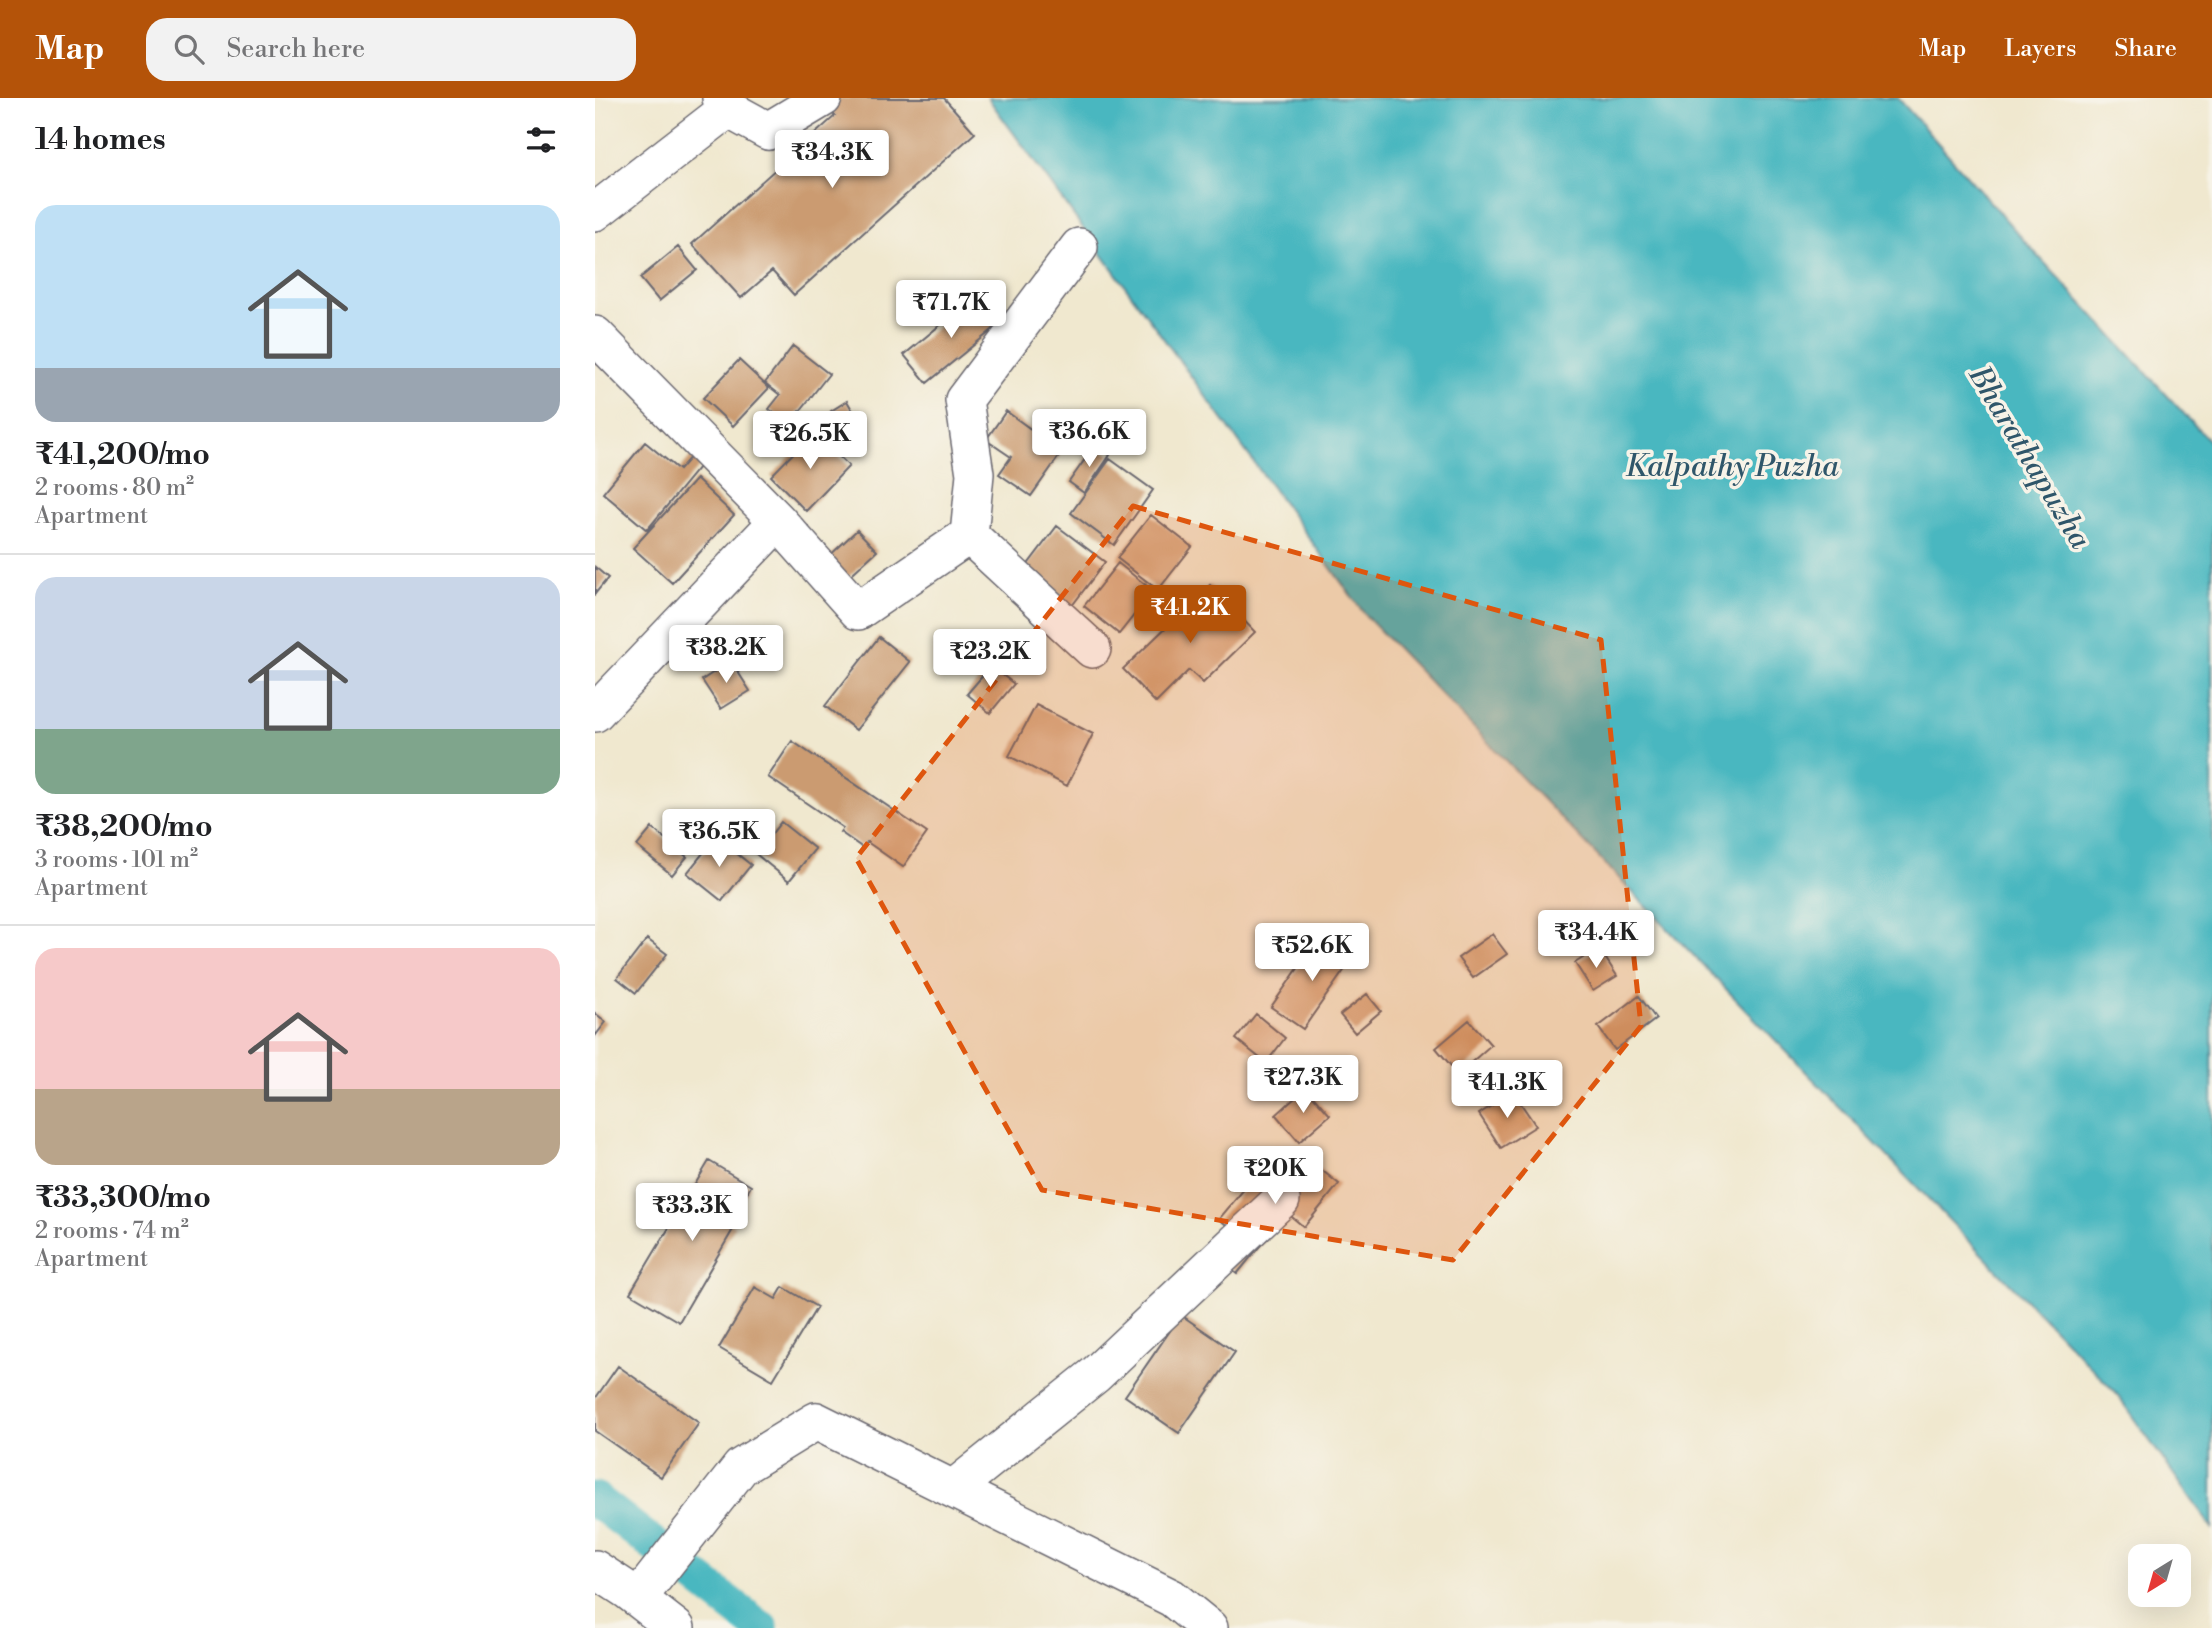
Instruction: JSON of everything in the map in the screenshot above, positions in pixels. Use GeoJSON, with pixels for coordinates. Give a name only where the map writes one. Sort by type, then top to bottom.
{"type":"FeatureCollection","features":[{"type":"Feature","properties":{"kind":"street"},"geometry":{"type":"LineString","coordinates":[[595,212],[725,104],[768,131],[823,98]]}},
{"type":"Feature","properties":{"kind":"street"},"geometry":{"type":"LineString","coordinates":[[595,335],[778,521],[859,611],[969,535],[975,474],[964,400],[1079,247]]}},
{"type":"Feature","properties":{"kind":"street"},"geometry":{"type":"LineString","coordinates":[[595,713],[778,521]]}},
{"type":"Feature","properties":{"kind":"street"},"geometry":{"type":"LineString","coordinates":[[969,535],[1092,649]]}},
{"type":"Feature","properties":{"kind":"street"},"geometry":{"type":"LineString","coordinates":[[953,1489],[1095,1374],[1281,1200]]}},
{"type":"Feature","properties":{"kind":"street"},"geometry":{"type":"LineString","coordinates":[[638,1598],[741,1467],[816,1421],[1172,1598],[1209,1628]]}},
{"type":"Feature","properties":{"kind":"street"},"geometry":{"type":"LineString","coordinates":[[595,1569],[676,1628]]}},
{"type":"Feature","properties":{"kind":"highlighted area"},"geometry":{"type":"Polygon","coordinates":[[[1133,506],[1601,640],[1641,1026],[1453,1260],[1042,1190],[856,858],[1133,506]]]}},
{"type":"Feature","properties":{"kind":"water","name":"Kalpathy Puzha"},"geometry":{"type":"Polygon","coordinates":[[[988,98],[1898,98],[2029,246],[2212,444],[2212,1528],[2115,1392],[1366,616],[988,98]]]}},
{"type":"Feature","properties":{"kind":"building"},"geometry":{"type":"Polygon","coordinates":[[[820,98],[944,98],[975,133],[794,295],[772,271],[741,298],[692,244],[835,116],[820,98]]]}},
{"type":"Feature","properties":{"kind":"building"},"geometry":{"type":"Polygon","coordinates":[[[678,247],[697,270],[659,301],[640,278],[678,247]]]}},
{"type":"Feature","properties":{"kind":"building"},"geometry":{"type":"Polygon","coordinates":[[[974,297],[997,326],[927,383],[904,355],[974,297]]]}},
{"type":"Feature","properties":{"kind":"building"},"geometry":{"type":"Polygon","coordinates":[[[793,346],[829,374],[789,425],[769,409],[780,395],[765,383],[793,346]]]}},
{"type":"Feature","properties":{"kind":"building"},"geometry":{"type":"Polygon","coordinates":[[[739,360],[769,388],[733,426],[703,398],[739,360]]]}},
{"type":"Feature","properties":{"kind":"building"},"geometry":{"type":"Polygon","coordinates":[[[847,401],[866,433],[850,443],[831,411],[847,401]]]}},
{"type":"Feature","properties":{"kind":"building"},"geometry":{"type":"Polygon","coordinates":[[[1006,411],[1062,452],[1031,496],[999,474],[1011,457],[986,440],[1006,411]]]}},
{"type":"Feature","properties":{"kind":"building"},"geometry":{"type":"Polygon","coordinates":[[[814,432],[849,466],[806,511],[771,476],[814,432]]]}},
{"type":"Feature","properties":{"kind":"building"},"geometry":{"type":"Polygon","coordinates":[[[645,442],[679,470],[699,447],[709,455],[647,530],[603,493],[645,442]]]}},
{"type":"Feature","properties":{"kind":"building"},"geometry":{"type":"Polygon","coordinates":[[[1095,445],[1110,455],[1084,493],[1069,482],[1095,445]]]}},
{"type":"Feature","properties":{"kind":"building"},"geometry":{"type":"Polygon","coordinates":[[[1110,459],[1153,490],[1114,545],[1071,513],[1110,459]]]}},
{"type":"Feature","properties":{"kind":"building"},"geometry":{"type":"Polygon","coordinates":[[[696,479],[734,515],[672,583],[633,548],[696,479]]]}},
{"type":"Feature","properties":{"kind":"building"},"geometry":{"type":"Polygon","coordinates":[[[1151,515],[1192,547],[1158,590],[1117,558],[1151,515]]]}},
{"type":"Feature","properties":{"kind":"building"},"geometry":{"type":"Polygon","coordinates":[[[1057,526],[1105,562],[1068,611],[1020,575],[1057,526]]]}},
{"type":"Feature","properties":{"kind":"building"},"geometry":{"type":"Polygon","coordinates":[[[857,530],[877,551],[844,581],[825,560],[857,530]]]}},
{"type":"Feature","properties":{"kind":"building"},"geometry":{"type":"Polygon","coordinates":[[[1118,563],[1153,591],[1119,634],[1084,606],[1118,563]]]}},
{"type":"Feature","properties":{"kind":"building"},"geometry":{"type":"Polygon","coordinates":[[[595,567],[608,578],[595,594],[595,567]]]}},
{"type":"Feature","properties":{"kind":"building"},"geometry":{"type":"Polygon","coordinates":[[[1210,585],[1255,632],[1203,683],[1189,670],[1156,703],[1123,669],[1210,585]]]}},
{"type":"Feature","properties":{"kind":"building"},"geometry":{"type":"Polygon","coordinates":[[[879,637],[910,662],[856,730],[825,706],[879,637]]]}},
{"type":"Feature","properties":{"kind":"building"},"geometry":{"type":"Polygon","coordinates":[[[731,661],[750,691],[721,709],[702,680],[731,661]]]}},
{"type":"Feature","properties":{"kind":"building"},"geometry":{"type":"Polygon","coordinates":[[[991,666],[1014,684],[990,713],[967,694],[991,666]]]}},
{"type":"Feature","properties":{"kind":"building"},"geometry":{"type":"Polygon","coordinates":[[[1036,705],[1093,734],[1067,786],[1009,756],[1036,705]]]}},
{"type":"Feature","properties":{"kind":"building"},"geometry":{"type":"Polygon","coordinates":[[[792,741],[927,833],[903,867],[867,842],[863,848],[840,832],[843,828],[768,777],[792,741]]]}},
{"type":"Feature","properties":{"kind":"building"},"geometry":{"type":"Polygon","coordinates":[[[781,822],[815,849],[789,881],[756,854],[781,822]]]}},
{"type":"Feature","properties":{"kind":"building"},"geometry":{"type":"Polygon","coordinates":[[[652,828],[687,857],[672,875],[637,846],[652,828]]]}},
{"type":"Feature","properties":{"kind":"building"},"geometry":{"type":"Polygon","coordinates":[[[716,837],[751,865],[722,901],[687,873],[716,837]]]}},
{"type":"Feature","properties":{"kind":"building"},"geometry":{"type":"Polygon","coordinates":[[[1492,934],[1507,954],[1473,978],[1458,958],[1492,934]]]}},
{"type":"Feature","properties":{"kind":"building"},"geometry":{"type":"Polygon","coordinates":[[[1320,937],[1352,959],[1303,1029],[1271,1007],[1320,937]]]}},
{"type":"Feature","properties":{"kind":"building"},"geometry":{"type":"Polygon","coordinates":[[[647,939],[667,954],[636,993],[617,978],[647,939]]]}},
{"type":"Feature","properties":{"kind":"building"},"geometry":{"type":"Polygon","coordinates":[[[1599,948],[1617,976],[1593,991],[1575,963],[1599,948]]]}},
{"type":"Feature","properties":{"kind":"building"},"geometry":{"type":"Polygon","coordinates":[[[1367,994],[1381,1011],[1355,1033],[1340,1015],[1367,994]]]}},
{"type":"Feature","properties":{"kind":"building"},"geometry":{"type":"Polygon","coordinates":[[[1639,996],[1656,1019],[1615,1050],[1598,1027],[1639,996]]]}},
{"type":"Feature","properties":{"kind":"building"},"geometry":{"type":"Polygon","coordinates":[[[595,1013],[606,1022],[595,1036],[595,1013]]]}},
{"type":"Feature","properties":{"kind":"building"},"geometry":{"type":"Polygon","coordinates":[[[1256,1014],[1285,1038],[1266,1063],[1236,1039],[1256,1014]]]}},
{"type":"Feature","properties":{"kind":"building"},"geometry":{"type":"Polygon","coordinates":[[[1469,1020],[1491,1045],[1458,1074],[1436,1048],[1469,1020]]]}},
{"type":"Feature","properties":{"kind":"building"},"geometry":{"type":"Polygon","coordinates":[[[1306,1088],[1330,1115],[1299,1142],[1276,1115],[1306,1088]]]}},
{"type":"Feature","properties":{"kind":"building"},"geometry":{"type":"Polygon","coordinates":[[[1513,1092],[1536,1126],[1501,1148],[1479,1114],[1513,1092]]]}},
{"type":"Feature","properties":{"kind":"building"},"geometry":{"type":"Polygon","coordinates":[[[1294,1148],[1339,1184],[1304,1227],[1287,1213],[1237,1274],[1219,1260],[1239,1235],[1219,1219],[1256,1175],[1266,1183],[1294,1148]]]}},
{"type":"Feature","properties":{"kind":"building"},"geometry":{"type":"Polygon","coordinates":[[[709,1161],[751,1186],[729,1222],[735,1226],[679,1322],[630,1293],[709,1161]]]}},
{"type":"Feature","properties":{"kind":"building"},"geometry":{"type":"Polygon","coordinates":[[[755,1287],[776,1299],[783,1287],[817,1307],[773,1380],[719,1348],[755,1287]]]}},
{"type":"Feature","properties":{"kind":"building"},"geometry":{"type":"Polygon","coordinates":[[[1181,1315],[1235,1352],[1179,1433],[1125,1396],[1181,1315]]]}},
{"type":"Feature","properties":{"kind":"building"},"geometry":{"type":"Polygon","coordinates":[[[618,1366],[699,1423],[661,1477],[595,1431],[595,1399],[618,1366]]]}},
{"type":"Feature","properties":{"kind":"waterway"},"geometry":{"type":"LineString","coordinates":[[595,1499],[761,1628]]}},
{"type":"Feature","properties":{"kind":"water label","name":"Bharathapuzha"},"geometry":{"type":"Point","coordinates":[2030,457]}}]}
